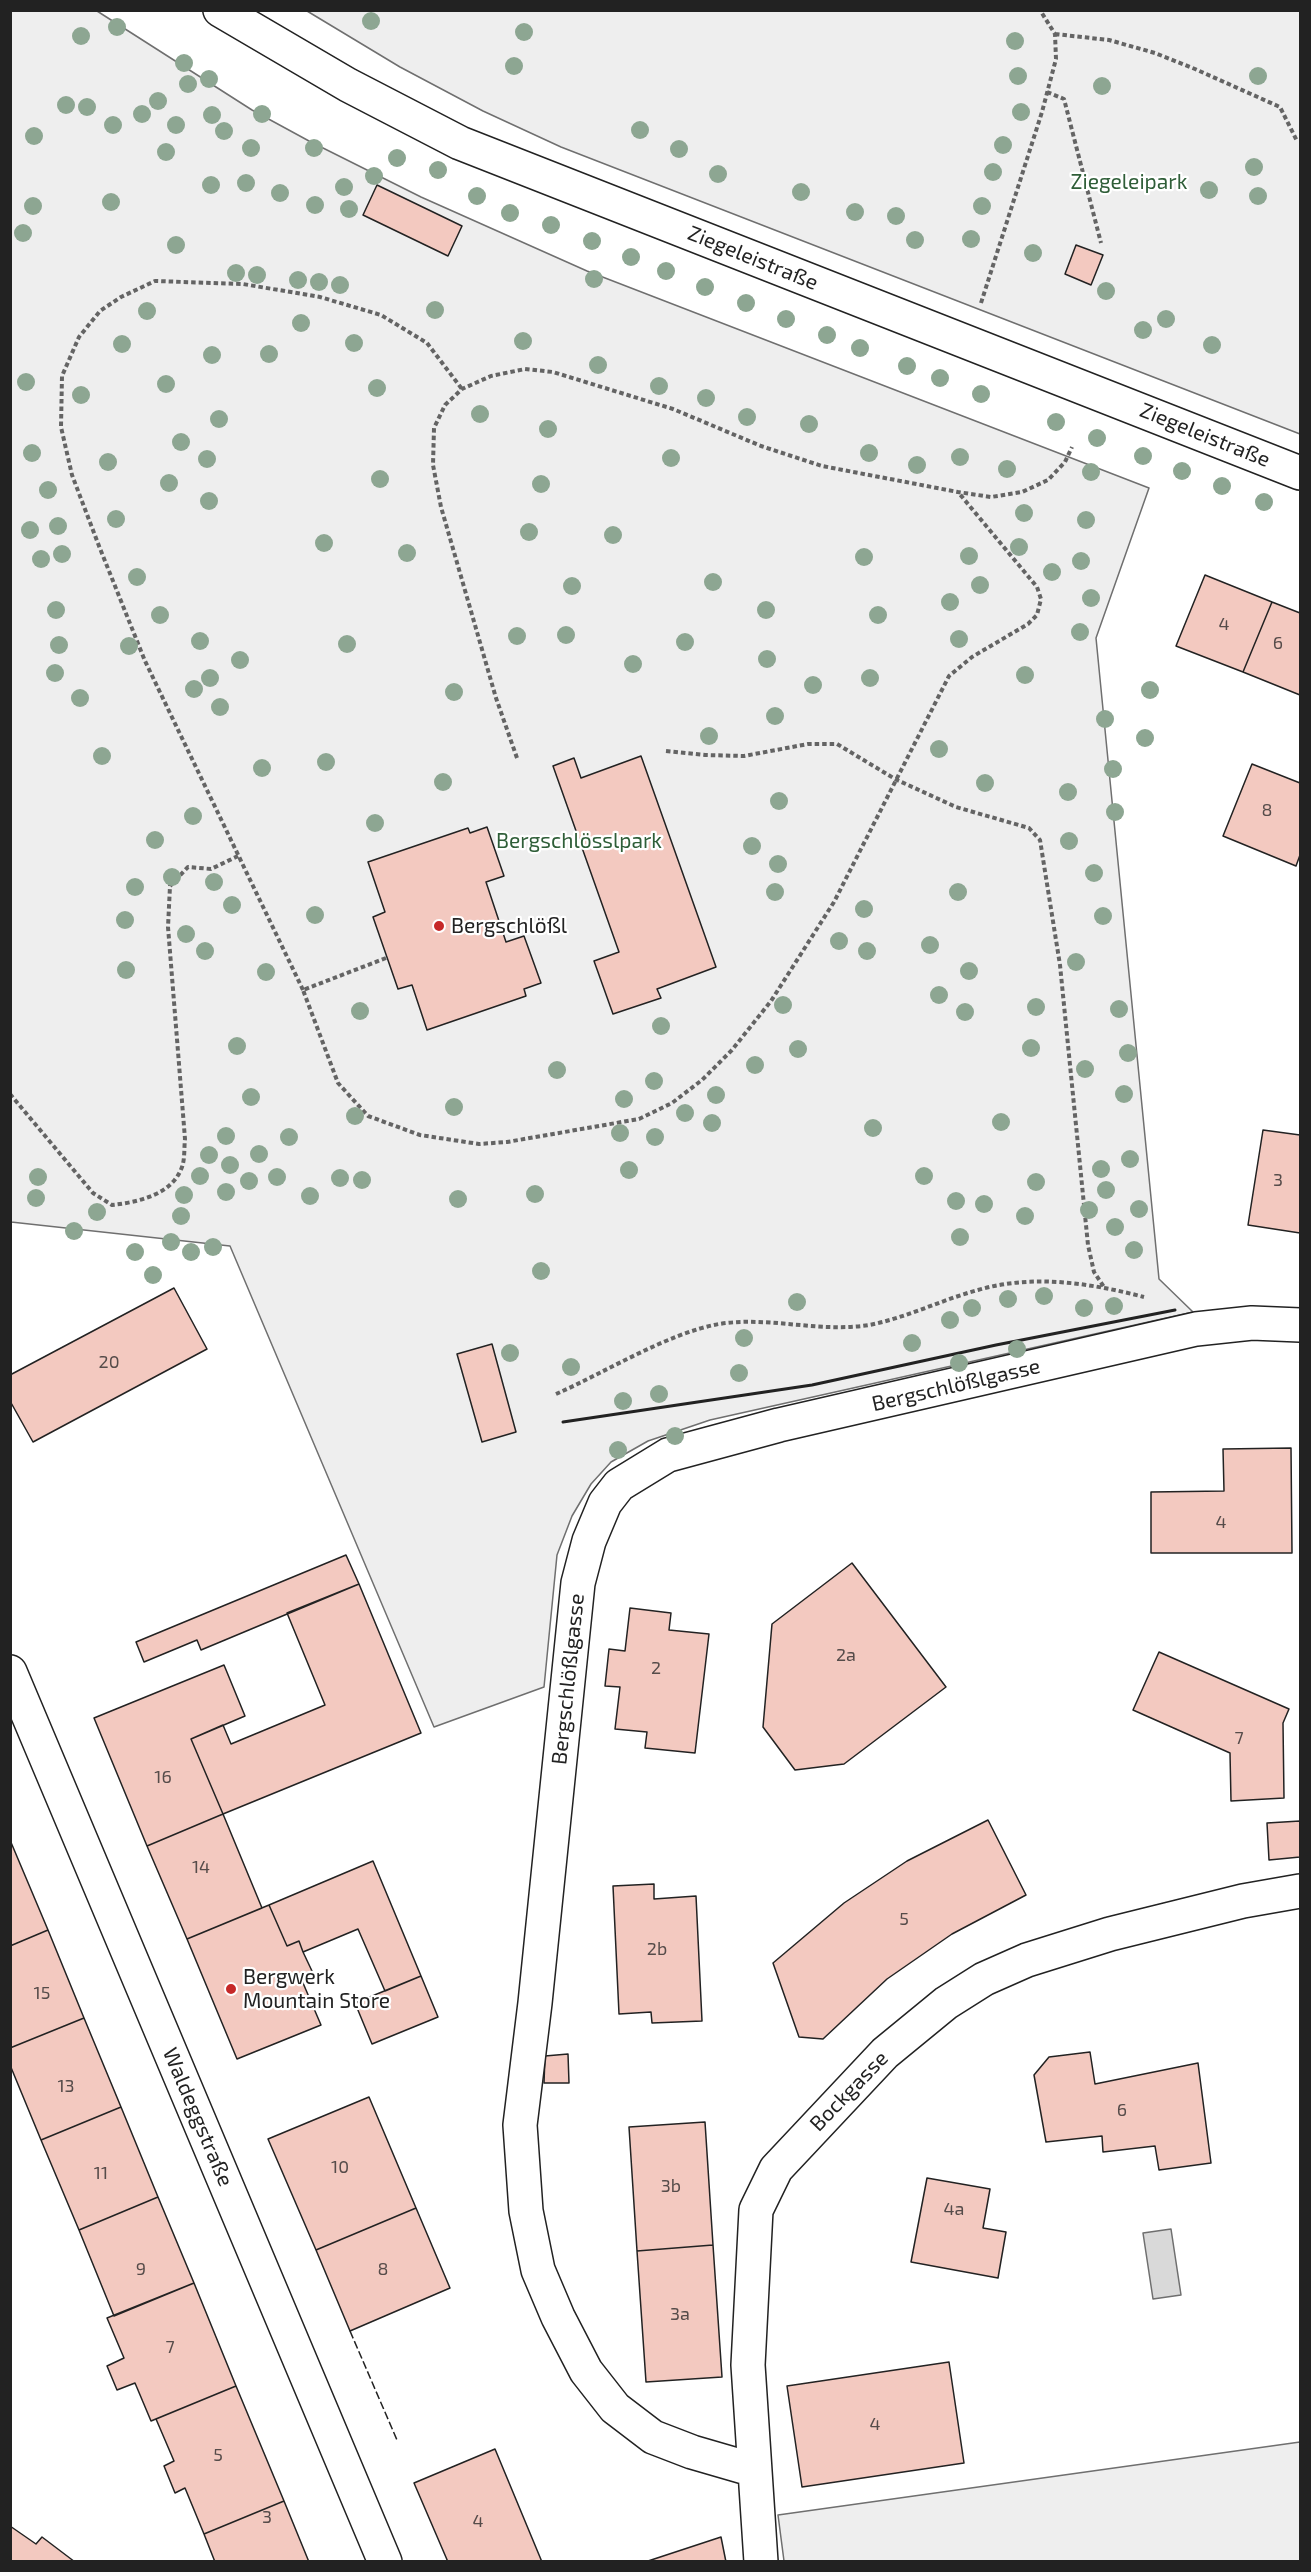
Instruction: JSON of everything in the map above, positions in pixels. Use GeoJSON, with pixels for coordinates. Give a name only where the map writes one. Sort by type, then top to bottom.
{"type":"FeatureCollection","features":[{"type":"Feature","properties":{"kind":"street","name":"Ziegeleistraße"},"geometry":{"type":"LineString","coordinates":[[234,14],[348,86],[460,142],[1300,473]]}},
{"type":"Feature","properties":{"kind":"street","name":"Bergschlößlgasse"},"geometry":{"type":"LineString","coordinates":[[754,2470],[692,2452],[653,2437],[615,2408],[586,2371],[558,2316],[538,2270],[526,2211],[520,2125],[535,2002],[578,1583],[589,1540],[605,1503],[619,1485],[668,1455],[779,1425],[1196,1329],[1252,1323],[1300,1325]]}},
{"type":"Feature","properties":{"kind":"street","name":"Waldeggstraße"},"geometry":{"type":"LineString","coordinates":[[14,1686],[385,2562]]}},
{"type":"Feature","properties":{"kind":"street","name":"Bockgasse"},"geometry":{"type":"LineString","coordinates":[[761,2562],[748,2365],[756,2210],[776,2169],[807,2133],[885,2053],[946,2003],[984,1979],[1027,1960],[1110,1934],[1243,1900],[1300,1891]]}},
{"type":"Feature","properties":{"kind":"path"},"geometry":{"type":"LineString","coordinates":[[981,305],[1056,59],[1055,34],[1040,10]]}},
{"type":"Feature","properties":{"kind":"path"},"geometry":{"type":"LineString","coordinates":[[1055,34],[1109,40],[1132,46],[1175,61],[1238,88],[1280,107],[1297,141]]}},
{"type":"Feature","properties":{"kind":"path"},"geometry":{"type":"LineString","coordinates":[[1047,92],[1065,99],[1101,243]]}},
{"type":"Feature","properties":{"kind":"path"},"geometry":{"type":"LineString","coordinates":[[462,389],[427,343],[381,315],[320,297],[243,284],[155,282],[121,297],[100,311],[79,338],[62,376],[61,427],[72,475],[145,662],[303,990],[338,1083],[368,1116],[420,1136],[479,1144],[518,1141],[639,1119],[672,1103],[702,1080],[732,1050],[771,1000],[834,902],[895,778],[949,676],[972,657],[1028,624],[1037,615],[1041,599],[1037,586],[957,492]]}},
{"type":"Feature","properties":{"kind":"path"},"geometry":{"type":"LineString","coordinates":[[517,758],[483,653],[441,507],[433,465],[434,428],[445,405],[462,389],[491,376],[525,369],[553,372],[674,409],[761,446],[822,466],[992,497],[1022,492],[1048,480],[1065,462],[1072,447]]}},
{"type":"Feature","properties":{"kind":"path"},"geometry":{"type":"LineString","coordinates":[[556,1394],[675,1338],[718,1324],[765,1321],[812,1327],[868,1325],[906,1315],[979,1289],[1025,1282],[1066,1282],[1104,1287],[1094,1272],[1088,1245],[1060,965],[1040,840],[1029,828],[956,807],[895,778],[837,744],[807,744],[744,756],[705,756],[666,751]]}},
{"type":"Feature","properties":{"kind":"path"},"geometry":{"type":"LineString","coordinates":[[10,1094],[93,1193],[112,1205],[148,1198],[174,1181],[183,1165],[184,1139],[168,927],[170,886],[188,867],[211,869],[238,856]]}},
{"type":"Feature","properties":{"kind":"path"},"geometry":{"type":"LineString","coordinates":[[303,990],[386,958]]}},
{"type":"Feature","properties":{"kind":"green space","name":"Bergschlösslpark"},"geometry":{"type":"Polygon","coordinates":[[[11,11],[97,11],[252,110],[421,197],[587,271],[1149,488],[1096,638],[1159,1279],[1193,1312],[710,1420],[648,1441],[611,1462],[591,1484],[572,1516],[557,1555],[544,1687],[434,1727],[230,1246],[11,1222],[11,11]]]}},
{"type":"Feature","properties":{"kind":"green space","name":"Ziegeleipark"},"geometry":{"type":"Polygon","coordinates":[[[307,11],[1300,11],[1300,434],[561,147],[483,111],[400,67],[307,11]]]}},
{"type":"Feature","properties":{"kind":"green space"},"geometry":{"type":"Polygon","coordinates":[[[1300,2442],[1300,2561],[784,2561],[778,2515],[1300,2442]]]}},
{"type":"Feature","properties":{"kind":"shaded area"},"geometry":{"type":"Polygon","coordinates":[[[1171,2229],[1181,2295],[1153,2299],[1143,2233],[1171,2229]]]}},
{"type":"Feature","properties":{"kind":"building"},"geometry":{"type":"Polygon","coordinates":[[[377,185],[462,226],[448,256],[363,215],[377,185]]]}},
{"type":"Feature","properties":{"kind":"building"},"geometry":{"type":"Polygon","coordinates":[[[1076,245],[1103,255],[1091,285],[1065,274],[1076,245]]]}},
{"type":"Feature","properties":{"kind":"building"},"geometry":{"type":"Polygon","coordinates":[[[1205,575],[1272,602],[1243,672],[1176,646],[1205,575]]]}},
{"type":"Feature","properties":{"kind":"building"},"geometry":{"type":"Polygon","coordinates":[[[1272,602],[1300,613],[1300,695],[1243,672],[1272,602]]]}},
{"type":"Feature","properties":{"kind":"building"},"geometry":{"type":"Polygon","coordinates":[[[641,756],[716,967],[657,989],[661,998],[613,1014],[594,961],[619,952],[553,766],[574,758],[581,778],[641,756]]]}},
{"type":"Feature","properties":{"kind":"building"},"geometry":{"type":"Polygon","coordinates":[[[1252,764],[1300,783],[1300,855],[1296,866],[1223,836],[1252,764]]]}},
{"type":"Feature","properties":{"kind":"building","name":"Bergschlößl"},"geometry":{"type":"Polygon","coordinates":[[[487,827],[504,876],[486,882],[506,942],[524,936],[541,983],[524,989],[526,996],[427,1030],[412,985],[398,989],[373,917],[385,912],[368,862],[468,828],[470,833],[487,827]]]}},
{"type":"Feature","properties":{"kind":"building"},"geometry":{"type":"Polygon","coordinates":[[[1263,1130],[1300,1135],[1300,1233],[1248,1225],[1263,1130]]]}},
{"type":"Feature","properties":{"kind":"building"},"geometry":{"type":"Polygon","coordinates":[[[174,1288],[207,1349],[33,1442],[10,1401],[10,1375],[174,1288]]]}},
{"type":"Feature","properties":{"kind":"building"},"geometry":{"type":"Polygon","coordinates":[[[492,1344],[516,1432],[482,1442],[457,1354],[492,1344]]]}},
{"type":"Feature","properties":{"kind":"building"},"geometry":{"type":"Polygon","coordinates":[[[1291,1448],[1292,1553],[1151,1553],[1151,1492],[1224,1491],[1223,1449],[1291,1448]]]}},
{"type":"Feature","properties":{"kind":"building"},"geometry":{"type":"Polygon","coordinates":[[[346,1555],[359,1584],[201,1650],[197,1640],[144,1662],[136,1642],[346,1555]]]}},
{"type":"Feature","properties":{"kind":"building"},"geometry":{"type":"Polygon","coordinates":[[[852,1563],[946,1687],[844,1764],[795,1770],[763,1727],[772,1624],[852,1563]]]}},
{"type":"Feature","properties":{"kind":"building"},"geometry":{"type":"Polygon","coordinates":[[[359,1584],[421,1733],[223,1814],[191,1739],[223,1725],[231,1744],[325,1705],[287,1613],[359,1584]]]}},
{"type":"Feature","properties":{"kind":"building"},"geometry":{"type":"Polygon","coordinates":[[[630,1608],[671,1613],[669,1630],[709,1634],[695,1753],[645,1748],[647,1732],[615,1729],[620,1687],[605,1686],[609,1649],[625,1651],[630,1608]]]}},
{"type":"Feature","properties":{"kind":"building"},"geometry":{"type":"Polygon","coordinates":[[[1159,1652],[1289,1709],[1283,1723],[1284,1798],[1231,1801],[1230,1753],[1133,1710],[1159,1652]]]}},
{"type":"Feature","properties":{"kind":"building"},"geometry":{"type":"Polygon","coordinates":[[[224,1665],[245,1716],[191,1739],[223,1814],[147,1846],[94,1718],[224,1665]]]}},
{"type":"Feature","properties":{"kind":"building"},"geometry":{"type":"Polygon","coordinates":[[[223,1814],[262,1908],[187,1939],[147,1846],[223,1814]]]}},
{"type":"Feature","properties":{"kind":"building"},"geometry":{"type":"Polygon","coordinates":[[[988,1820],[1026,1895],[952,1934],[887,1979],[823,2039],[799,2037],[773,1963],[844,1903],[907,1861],[988,1820]]]}},
{"type":"Feature","properties":{"kind":"building"},"geometry":{"type":"Polygon","coordinates":[[[1300,1821],[1300,1857],[1269,1860],[1267,1823],[1300,1821]]]}},
{"type":"Feature","properties":{"kind":"building"},"geometry":{"type":"Polygon","coordinates":[[[10,1840],[48,1930],[10,1946],[10,1840]]]}},
{"type":"Feature","properties":{"kind":"building"},"geometry":{"type":"Polygon","coordinates":[[[373,1861],[421,1976],[385,1991],[358,1929],[303,1952],[299,1941],[287,1946],[269,1905],[373,1861]]]}},
{"type":"Feature","properties":{"kind":"building"},"geometry":{"type":"Polygon","coordinates":[[[654,1884],[654,1899],[696,1896],[702,2021],[652,2023],[651,2012],[619,2014],[613,1886],[654,1884]]]}},
{"type":"Feature","properties":{"kind":"building"},"geometry":{"type":"Polygon","coordinates":[[[269,1905],[287,1946],[299,1941],[312,1971],[300,1976],[321,2025],[237,2059],[187,1939],[269,1905]]]}},
{"type":"Feature","properties":{"kind":"building"},"geometry":{"type":"Polygon","coordinates":[[[48,1930],[84,2018],[10,2048],[10,1946],[48,1930]]]}},
{"type":"Feature","properties":{"kind":"building"},"geometry":{"type":"Polygon","coordinates":[[[421,1976],[438,2017],[372,2044],[355,2003],[421,1976]]]}},
{"type":"Feature","properties":{"kind":"building"},"geometry":{"type":"Polygon","coordinates":[[[84,2018],[121,2107],[41,2140],[10,2065],[10,2048],[84,2018]]]}},
{"type":"Feature","properties":{"kind":"building"},"geometry":{"type":"Polygon","coordinates":[[[1090,2052],[1095,2084],[1198,2063],[1211,2163],[1159,2170],[1155,2146],[1103,2152],[1102,2136],[1046,2142],[1034,2075],[1049,2057],[1090,2052]]]}},
{"type":"Feature","properties":{"kind":"building"},"geometry":{"type":"Polygon","coordinates":[[[568,2054],[569,2083],[544,2083],[545,2056],[568,2054]]]}},
{"type":"Feature","properties":{"kind":"building"},"geometry":{"type":"Polygon","coordinates":[[[369,2097],[416,2208],[316,2250],[268,2139],[369,2097]]]}},
{"type":"Feature","properties":{"kind":"building"},"geometry":{"type":"Polygon","coordinates":[[[121,2107],[158,2197],[79,2230],[41,2140],[121,2107]]]}},
{"type":"Feature","properties":{"kind":"building"},"geometry":{"type":"Polygon","coordinates":[[[705,2122],[713,2245],[637,2251],[629,2127],[705,2122]]]}},
{"type":"Feature","properties":{"kind":"building"},"geometry":{"type":"Polygon","coordinates":[[[927,2178],[990,2189],[983,2228],[1006,2232],[998,2278],[911,2262],[927,2178]]]}},
{"type":"Feature","properties":{"kind":"building"},"geometry":{"type":"Polygon","coordinates":[[[158,2197],[194,2283],[114,2316],[79,2230],[158,2197]]]}},
{"type":"Feature","properties":{"kind":"building"},"geometry":{"type":"Polygon","coordinates":[[[416,2208],[450,2288],[350,2331],[316,2250],[416,2208]]]}},
{"type":"Feature","properties":{"kind":"building"},"geometry":{"type":"Polygon","coordinates":[[[713,2245],[722,2377],[646,2382],[637,2251],[713,2245]]]}},
{"type":"Feature","properties":{"kind":"building"},"geometry":{"type":"Polygon","coordinates":[[[194,2283],[236,2386],[151,2421],[135,2383],[117,2390],[107,2366],[124,2358],[107,2318],[194,2283]]]}},
{"type":"Feature","properties":{"kind":"building"},"geometry":{"type":"Polygon","coordinates":[[[949,2362],[964,2463],[802,2487],[787,2386],[949,2362]]]}},
{"type":"Feature","properties":{"kind":"building"},"geometry":{"type":"Polygon","coordinates":[[[236,2386],[284,2501],[204,2534],[185,2488],[175,2493],[164,2466],[174,2461],[156,2419],[236,2386]]]}},
{"type":"Feature","properties":{"kind":"building"},"geometry":{"type":"Polygon","coordinates":[[[495,2449],[542,2562],[448,2562],[414,2483],[495,2449]]]}},
{"type":"Feature","properties":{"kind":"building"},"geometry":{"type":"Polygon","coordinates":[[[284,2501],[309,2562],[215,2562],[204,2534],[284,2501]]]}},
{"type":"Feature","properties":{"kind":"building"},"geometry":{"type":"Polygon","coordinates":[[[10,2526],[36,2544],[42,2537],[75,2562],[10,2562],[10,2526]]]}},
{"type":"Feature","properties":{"kind":"building"},"geometry":{"type":"Polygon","coordinates":[[[721,2537],[726,2562],[645,2562],[721,2537]]]}},
{"type":"Feature","properties":{"kind":"fence"},"geometry":{"type":"LineString","coordinates":[[350,2331],[397,2440]]}},
{"type":"Feature","properties":{"kind":"wall"},"geometry":{"type":"LineString","coordinates":[[563,1422],[812,1385],[996,1345],[1175,1310]]}},
{"type":"Feature","properties":{"kind":"place","name":"Bergschlößl"},"geometry":{"type":"Point","coordinates":[439,926]}},
{"type":"Feature","properties":{"kind":"place","name":"Bergwerk Mountain Store"},"geometry":{"type":"Point","coordinates":[231,1989]}}]}
